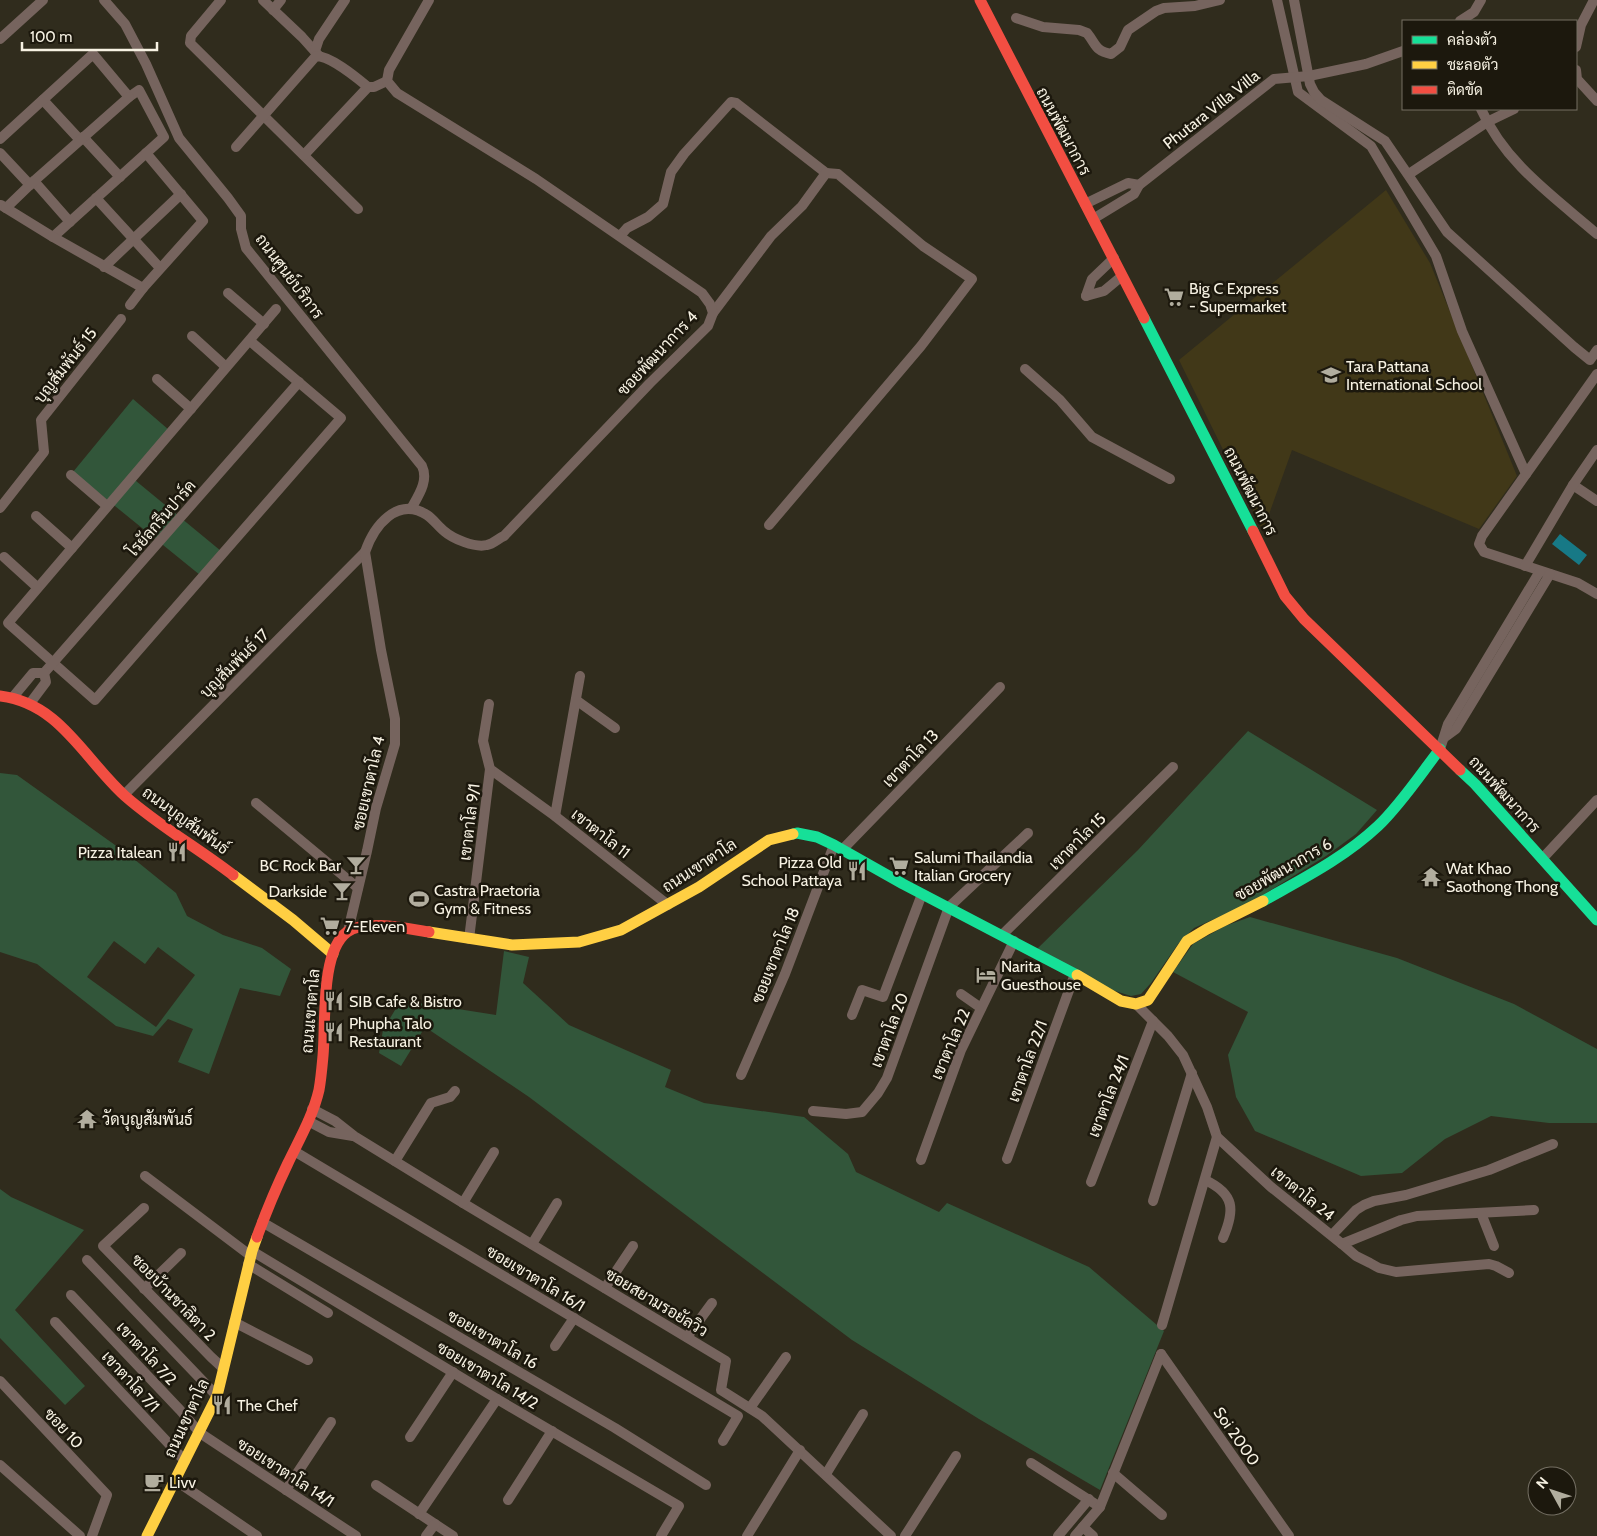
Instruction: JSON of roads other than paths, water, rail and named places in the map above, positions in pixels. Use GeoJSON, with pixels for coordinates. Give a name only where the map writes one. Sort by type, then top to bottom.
{"type":"FeatureCollection","features":[{"type":"Feature","properties":{"kind":"street","name":"ถนนศูนย์บริการ"},"geometry":{"type":"LineString","coordinates":[[104,0],[125,24],[146,64],[179,138],[241,216],[241,229],[246,248],[422,466],[425,472],[423,485],[411,509]]}},
{"type":"Feature","properties":{"kind":"street"},"geometry":{"type":"LineString","coordinates":[[221,0],[191,36],[190,43],[358,209]]}},
{"type":"Feature","properties":{"kind":"street"},"geometry":{"type":"LineString","coordinates":[[263,0],[317,53],[334,62],[368,87],[374,87],[387,81],[389,70],[429,0]]}},
{"type":"Feature","properties":{"kind":"street"},"geometry":{"type":"LineString","coordinates":[[274,10],[281,0]]}},
{"type":"Feature","properties":{"kind":"street"},"geometry":{"type":"LineString","coordinates":[[236,147],[312,60],[317,53],[320,39],[345,0]]}},
{"type":"Feature","properties":{"kind":"street","name":"ถนนพัฒนาการ"},"geometry":{"type":"LineString","coordinates":[[980,0],[1025,91],[1184,393],[1285,596],[1304,619],[1475,784],[1597,920]]}},
{"type":"Feature","properties":{"kind":"street"},"geometry":{"type":"LineString","coordinates":[[1016,18],[1043,26],[1079,30],[1087,33],[1102,52],[1111,54],[1120,47],[1128,30],[1156,11],[1164,8],[1195,6],[1220,0]]}},
{"type":"Feature","properties":{"kind":"street"},"geometry":{"type":"LineString","coordinates":[[1277,0],[1298,92],[1371,146],[1436,256],[1462,331],[1526,474]]}},
{"type":"Feature","properties":{"kind":"street"},"geometry":{"type":"LineString","coordinates":[[1294,0],[1314,92],[1321,100],[1385,141],[1447,232],[1590,360],[1597,350]]}},
{"type":"Feature","properties":{"kind":"street"},"geometry":{"type":"LineString","coordinates":[[1473,17],[1481,0]]}},
{"type":"Feature","properties":{"kind":"street"},"geometry":{"type":"LineString","coordinates":[[1577,43],[1581,25],[1594,0]]}},
{"type":"Feature","properties":{"kind":"street"},"geometry":{"type":"LineString","coordinates":[[0,38],[40,1]]}},
{"type":"Feature","properties":{"kind":"street","name":"Phutara Villa Villa"},"geometry":{"type":"LineString","coordinates":[[1092,219],[1134,194],[1139,185],[1274,79],[1309,76],[1366,64],[1402,51]]}},
{"type":"Feature","properties":{"kind":"street"},"geometry":{"type":"LineString","coordinates":[[0,139],[93,54],[129,97]]}},
{"type":"Feature","properties":{"kind":"street"},"geometry":{"type":"LineString","coordinates":[[1577,77],[1597,101]]}},
{"type":"Feature","properties":{"kind":"street","name":"ซอยพัฒนาการ 4"},"geometry":{"type":"LineString","coordinates":[[387,81],[396,93],[536,178],[702,293],[710,304],[713,313],[708,326],[650,383],[504,536],[486,546],[467,544],[446,533],[427,515],[411,509]]}},
{"type":"Feature","properties":{"kind":"street"},"geometry":{"type":"LineString","coordinates":[[304,156],[368,87]]}},
{"type":"Feature","properties":{"kind":"street"},"geometry":{"type":"LineString","coordinates":[[53,237],[164,137],[139,90],[3,206],[53,237],[104,267],[143,288]]}},
{"type":"Feature","properties":{"kind":"street"},"geometry":{"type":"LineString","coordinates":[[42,100],[120,177]]}},
{"type":"Feature","properties":{"kind":"street"},"geometry":{"type":"LineString","coordinates":[[620,236],[627,228],[648,217],[663,204],[671,172],[726,106],[733,102],[826,173],[838,174],[923,246],[972,280],[921,346],[769,525]]}},
{"type":"Feature","properties":{"kind":"street"},"geometry":{"type":"LineString","coordinates":[[1481,110],[1501,144],[1522,170],[1597,234]]}},
{"type":"Feature","properties":{"kind":"street"},"geometry":{"type":"LineString","coordinates":[[1409,174],[1487,122],[1512,110]]}},
{"type":"Feature","properties":{"kind":"street"},"geometry":{"type":"LineString","coordinates":[[0,153],[70,222]]}},
{"type":"Feature","properties":{"kind":"street"},"geometry":{"type":"LineString","coordinates":[[130,305],[160,268],[203,221],[146,153]]}},
{"type":"Feature","properties":{"kind":"street"},"geometry":{"type":"LineString","coordinates":[[713,313],[771,236],[802,206],[826,173]]}},
{"type":"Feature","properties":{"kind":"street","name":"Phutara Villa Villa"},"geometry":{"type":"LineString","coordinates":[[1085,204],[1128,183],[1139,185]]}},
{"type":"Feature","properties":{"kind":"street"},"geometry":{"type":"LineString","coordinates":[[104,267],[181,194]]}},
{"type":"Feature","properties":{"kind":"street"},"geometry":{"type":"LineString","coordinates":[[96,198],[160,268]]}},
{"type":"Feature","properties":{"kind":"street"},"geometry":{"type":"LineString","coordinates":[[1114,258],[1092,279],[1086,296],[1104,291],[1122,276]]}},
{"type":"Feature","properties":{"kind":"street"},"geometry":{"type":"LineString","coordinates":[[228,293],[264,324]]}},
{"type":"Feature","properties":{"kind":"street"},"geometry":{"type":"LineString","coordinates":[[250,341],[341,418],[95,700],[8,623],[276,309]]}},
{"type":"Feature","properties":{"kind":"street","name":"บุญสัมพันธ์ 15"},"geometry":{"type":"LineString","coordinates":[[0,508],[44,452],[41,420],[121,319]]}},
{"type":"Feature","properties":{"kind":"street"},"geometry":{"type":"LineString","coordinates":[[192,336],[226,367]]}},
{"type":"Feature","properties":{"kind":"street"},"geometry":{"type":"LineString","coordinates":[[1025,369],[1060,400],[1092,437],[1170,479]]}},
{"type":"Feature","properties":{"kind":"street"},"geometry":{"type":"LineString","coordinates":[[1597,374],[1482,536],[1479,544],[1484,552],[1578,583],[1597,594]]}},
{"type":"Feature","properties":{"kind":"street"},"geometry":{"type":"LineString","coordinates":[[157,379],[191,409]]}},
{"type":"Feature","properties":{"kind":"street","name":"โรยัลกรีนปาร์ค"},"geometry":{"type":"LineString","coordinates":[[44,673],[299,382]]}},
{"type":"Feature","properties":{"kind":"street"},"geometry":{"type":"LineString","coordinates":[[1525,566],[1572,485],[1597,450]]}},
{"type":"Feature","properties":{"kind":"street"},"geometry":{"type":"LineString","coordinates":[[71,475],[107,506]]}},
{"type":"Feature","properties":{"kind":"street"},"geometry":{"type":"LineString","coordinates":[[1572,485],[1597,501]]}},
{"type":"Feature","properties":{"kind":"street"},"geometry":{"type":"LineString","coordinates":[[365,552],[370,536],[384,518],[399,510],[411,509]]}},
{"type":"Feature","properties":{"kind":"street"},"geometry":{"type":"LineString","coordinates":[[36,516],[72,548]]}},
{"type":"Feature","properties":{"kind":"street","name":"บุญสัมพันธ์ 17"},"geometry":{"type":"LineString","coordinates":[[124,796],[365,552]]}},
{"type":"Feature","properties":{"kind":"street","name":"ซอยเขาตาโล 4"},"geometry":{"type":"LineString","coordinates":[[348,931],[368,851],[376,808],[395,744],[395,719],[365,552]]}},
{"type":"Feature","properties":{"kind":"street"},"geometry":{"type":"LineString","coordinates":[[4,557],[37,588]]}},
{"type":"Feature","properties":{"kind":"street"},"geometry":{"type":"LineString","coordinates":[[1440,749],[1448,724],[1545,573]]}},
{"type":"Feature","properties":{"kind":"street","name":"โรยัลกรีนปาร์ค"},"geometry":{"type":"LineString","coordinates":[[13,697],[33,673],[44,673]]}},
{"type":"Feature","properties":{"kind":"street","name":"โรยัลกรีนปาร์ค"},"geometry":{"type":"LineString","coordinates":[[31,702],[46,682],[44,673]]}},
{"type":"Feature","properties":{"kind":"street","name":"เขาตาโล 11"},"geometry":{"type":"LineString","coordinates":[[580,676],[555,816],[668,905]]}},
{"type":"Feature","properties":{"kind":"street","name":"เขาตาโล 13"},"geometry":{"type":"LineString","coordinates":[[838,848],[1000,687]]}},
{"type":"Feature","properties":{"kind":"street","name":"ถนนบุญสัมพันธ์"},"geometry":{"type":"LineString","coordinates":[[0,696],[31,702],[56,721],[124,796],[152,818],[222,866],[285,914],[333,954]]}},
{"type":"Feature","properties":{"kind":"street"},"geometry":{"type":"LineString","coordinates":[[576,700],[615,728]]}},
{"type":"Feature","properties":{"kind":"street"},"geometry":{"type":"LineString","coordinates":[[489,704],[483,741],[490,768],[555,816]]}},
{"type":"Feature","properties":{"kind":"street","name":"ซอยพัฒนาการ 6"},"geometry":{"type":"LineString","coordinates":[[1136,1004],[1148,1000],[1187,941],[1310,874],[1344,852],[1378,826],[1440,749]]}},
{"type":"Feature","properties":{"kind":"street","name":"เขาตาโล 15"},"geometry":{"type":"LineString","coordinates":[[1002,936],[1173,767]]}},
{"type":"Feature","properties":{"kind":"street","name":"เขาตาโล 9/1"},"geometry":{"type":"LineString","coordinates":[[469,939],[490,768]]}},
{"type":"Feature","properties":{"kind":"street"},"geometry":{"type":"LineString","coordinates":[[1542,859],[1597,800]]}},
{"type":"Feature","properties":{"kind":"street"},"geometry":{"type":"LineString","coordinates":[[256,803],[358,888]]}},
{"type":"Feature","properties":{"kind":"street","name":"ถนนเขาตาโล"},"geometry":{"type":"LineString","coordinates":[[152,1534],[174,1480],[200,1434],[217,1396],[250,1257],[272,1196],[308,1121],[319,1090],[327,975],[339,941],[348,931],[366,926],[380,925],[512,945],[579,942],[621,930],[668,905],[769,840],[797,833],[817,837],[1075,974],[1120,1001],[1136,1004]]}},
{"type":"Feature","properties":{"kind":"street"},"geometry":{"type":"LineString","coordinates":[[949,907],[1028,833]]}},
{"type":"Feature","properties":{"kind":"street","name":"ซอยเขาตาโล 18"},"geometry":{"type":"LineString","coordinates":[[741,1075],[838,848]]}},
{"type":"Feature","properties":{"kind":"street"},"geometry":{"type":"LineString","coordinates":[[852,1015],[862,990],[883,997],[922,894]]}},
{"type":"Feature","properties":{"kind":"street","name":"เขาตาโล 20"},"geometry":{"type":"LineString","coordinates":[[813,1111],[846,1114],[862,1112],[878,1093],[887,1078],[949,907]]}},
{"type":"Feature","properties":{"kind":"street","name":"เขาตาโล 22"},"geometry":{"type":"LineString","coordinates":[[922,1160],[961,1050],[1014,941]]}},
{"type":"Feature","properties":{"kind":"street","name":"เขาตาโล 22/1"},"geometry":{"type":"LineString","coordinates":[[1007,1159],[1075,974]]}},
{"type":"Feature","properties":{"kind":"street"},"geometry":{"type":"LineString","coordinates":[[961,994],[981,1008]]}},
{"type":"Feature","properties":{"kind":"street","name":"เขาตาโล 24"},"geometry":{"type":"LineString","coordinates":[[1136,1004],[1183,1055],[1207,1107],[1217,1137],[1271,1187],[1332,1235],[1351,1253],[1379,1268],[1396,1272],[1489,1264],[1509,1273]]}},
{"type":"Feature","properties":{"kind":"street","name":"เขาตาโล 24/1"},"geometry":{"type":"LineString","coordinates":[[1091,1182],[1153,1021]]}},
{"type":"Feature","properties":{"kind":"street"},"geometry":{"type":"LineString","coordinates":[[1153,1202],[1192,1073]]}},
{"type":"Feature","properties":{"kind":"street"},"geometry":{"type":"LineString","coordinates":[[395,1160],[431,1103],[450,1097],[455,1091]]}},
{"type":"Feature","properties":{"kind":"street"},"geometry":{"type":"LineString","coordinates":[[312,1109],[335,1121],[354,1136]]}},
{"type":"Feature","properties":{"kind":"street"},"geometry":{"type":"LineString","coordinates":[[308,1121],[330,1132],[354,1136]]}},
{"type":"Feature","properties":{"kind":"street","name":"ซอยสยามรอยัลวิว"},"geometry":{"type":"LineString","coordinates":[[354,1136],[726,1361],[721,1390],[762,1416],[891,1536]]}},
{"type":"Feature","properties":{"kind":"street"},"geometry":{"type":"LineString","coordinates":[[1162,1325],[1217,1137]]}},
{"type":"Feature","properties":{"kind":"street"},"geometry":{"type":"LineString","coordinates":[[1332,1235],[1356,1210],[1364,1205],[1374,1201],[1406,1196],[1488,1170],[1553,1144]]}},
{"type":"Feature","properties":{"kind":"street","name":"ซอยเขาตาโล 16/1"},"geometry":{"type":"LineString","coordinates":[[294,1151],[738,1416],[723,1441]]}},
{"type":"Feature","properties":{"kind":"street"},"geometry":{"type":"LineString","coordinates":[[463,1203],[494,1152]]}},
{"type":"Feature","properties":{"kind":"street"},"geometry":{"type":"LineString","coordinates":[[146,1176],[250,1257],[328,1313]]}},
{"type":"Feature","properties":{"kind":"street"},"geometry":{"type":"LineString","coordinates":[[1205,1180],[1218,1186],[1226,1195],[1231,1207],[1228,1227],[1223,1238]]}},
{"type":"Feature","properties":{"kind":"street"},"geometry":{"type":"LineString","coordinates":[[532,1244],[557,1203]]}},
{"type":"Feature","properties":{"kind":"street","name":"ซอยบ้านชาลิตา 2"},"geometry":{"type":"LineString","coordinates":[[144,1208],[103,1246],[224,1369]]}},
{"type":"Feature","properties":{"kind":"street"},"geometry":{"type":"LineString","coordinates":[[1342,1244],[1401,1220],[1417,1216],[1534,1210]]}},
{"type":"Feature","properties":{"kind":"street"},"geometry":{"type":"LineString","coordinates":[[1481,1213],[1494,1246]]}},
{"type":"Feature","properties":{"kind":"street","name":"ซอยเขาตาโล 16"},"geometry":{"type":"LineString","coordinates":[[262,1222],[615,1428],[706,1485]]}},
{"type":"Feature","properties":{"kind":"street"},"geometry":{"type":"LineString","coordinates":[[605,1288],[634,1246]]}},
{"type":"Feature","properties":{"kind":"street"},"geometry":{"type":"LineString","coordinates":[[144,1289],[181,1253]]}},
{"type":"Feature","properties":{"kind":"street","name":"ซอยเขาตาโล 14/2"},"geometry":{"type":"LineString","coordinates":[[250,1257],[453,1372],[679,1506],[661,1536]]}},
{"type":"Feature","properties":{"kind":"street"},"geometry":{"type":"LineString","coordinates":[[87,1260],[217,1396]]}},
{"type":"Feature","properties":{"kind":"street","name":"เขาตาโล 7/2"},"geometry":{"type":"LineString","coordinates":[[72,1295],[180,1410],[200,1434]]}},
{"type":"Feature","properties":{"kind":"street"},"geometry":{"type":"LineString","coordinates":[[687,1337],[712,1303]]}},
{"type":"Feature","properties":{"kind":"street"},"geometry":{"type":"LineString","coordinates":[[555,1346],[574,1318]]}},
{"type":"Feature","properties":{"kind":"street","name":"เขาตาโล 7/1"},"geometry":{"type":"LineString","coordinates":[[55,1322],[185,1461]]}},
{"type":"Feature","properties":{"kind":"street"},"geometry":{"type":"LineString","coordinates":[[234,1322],[308,1360]]}},
{"type":"Feature","properties":{"kind":"street","name":"Soi 2000"},"geometry":{"type":"LineString","coordinates":[[1113,1472],[1161,1354],[1289,1536]]}},
{"type":"Feature","properties":{"kind":"street"},"geometry":{"type":"LineString","coordinates":[[750,1408],[786,1357]]}},
{"type":"Feature","properties":{"kind":"street"},"geometry":{"type":"LineString","coordinates":[[410,1438],[453,1372]]}},
{"type":"Feature","properties":{"kind":"street","name":"ซอย 10"},"geometry":{"type":"LineString","coordinates":[[0,1381],[107,1494],[92,1536]]}},
{"type":"Feature","properties":{"kind":"street"},"geometry":{"type":"LineString","coordinates":[[418,1514],[497,1399]]}},
{"type":"Feature","properties":{"kind":"street"},"geometry":{"type":"LineString","coordinates":[[826,1474],[863,1414]]}},
{"type":"Feature","properties":{"kind":"street"},"geometry":{"type":"LineString","coordinates":[[286,1490],[331,1422]]}},
{"type":"Feature","properties":{"kind":"street"},"geometry":{"type":"LineString","coordinates":[[508,1500],[552,1431]]}},
{"type":"Feature","properties":{"kind":"street","name":"ซอยเขาตาโล 14/1"},"geometry":{"type":"LineString","coordinates":[[200,1434],[356,1536]]}},
{"type":"Feature","properties":{"kind":"street"},"geometry":{"type":"LineString","coordinates":[[747,1536],[800,1450]]}},
{"type":"Feature","properties":{"kind":"street"},"geometry":{"type":"LineString","coordinates":[[905,1536],[956,1456]]}},
{"type":"Feature","properties":{"kind":"street"},"geometry":{"type":"LineString","coordinates":[[1030,1463],[1100,1507]]}},
{"type":"Feature","properties":{"kind":"street"},"geometry":{"type":"LineString","coordinates":[[0,1465],[80,1536]]}},
{"type":"Feature","properties":{"kind":"street"},"geometry":{"type":"LineString","coordinates":[[1075,1536],[1100,1507],[1113,1472],[1162,1516]]}},
{"type":"Feature","properties":{"kind":"street"},"geometry":{"type":"LineString","coordinates":[[174,1480],[257,1536]]}},
{"type":"Feature","properties":{"kind":"street"},"geometry":{"type":"LineString","coordinates":[[376,1485],[453,1536]]}},
{"type":"Feature","properties":{"kind":"street"},"geometry":{"type":"LineString","coordinates":[[1058,1536],[1089,1499]]}},
{"type":"Feature","properties":{"kind":"street"},"geometry":{"type":"LineString","coordinates":[[426,1536],[435,1524]]}},
{"type":"Feature","properties":{"kind":"street"},"geometry":{"type":"LineString","coordinates":[[1083,1527],[1093,1536]]}},
{"type":"Feature","properties":{"kind":"water"},"geometry":{"type":"Polygon","coordinates":[[[1560,534],[1587,555],[1579,565],[1552,544],[1560,534]]]}},
{"type":"Feature","properties":{"kind":"place","name":"Big C Express - Supermarket"},"geometry":{"type":"Point","coordinates":[1174,297]}},
{"type":"Feature","properties":{"kind":"place","name":"Tara Pattana International School"},"geometry":{"type":"Point","coordinates":[1331,375]}},
{"type":"Feature","properties":{"kind":"place","name":"Pizza Italean"},"geometry":{"type":"Point","coordinates":[177,852]}},
{"type":"Feature","properties":{"kind":"place","name":"BC Rock Bar"},"geometry":{"type":"Point","coordinates":[356,865]}},
{"type":"Feature","properties":{"kind":"place","name":"Salumi Thailandia Italian Grocery"},"geometry":{"type":"Point","coordinates":[899,866]}},
{"type":"Feature","properties":{"kind":"place","name":"Pizza Old School Pattaya"},"geometry":{"type":"Point","coordinates":[857,871]}},
{"type":"Feature","properties":{"kind":"place","name":"Wat Khao Saothong Thong"},"geometry":{"type":"Point","coordinates":[1431,877]}},
{"type":"Feature","properties":{"kind":"place","name":"Darkside"},"geometry":{"type":"Point","coordinates":[342,891]}},
{"type":"Feature","properties":{"kind":"place","name":"Castra Praetoria Gym & Fitness"},"geometry":{"type":"Point","coordinates":[419,899]}},
{"type":"Feature","properties":{"kind":"place","name":"7-Eleven"},"geometry":{"type":"Point","coordinates":[330,926]}},
{"type":"Feature","properties":{"kind":"place","name":"Narita Guesthouse"},"geometry":{"type":"Point","coordinates":[986,975]}},
{"type":"Feature","properties":{"kind":"place","name":"SIB Cafe & Bistro"},"geometry":{"type":"Point","coordinates":[334,1001]}},
{"type":"Feature","properties":{"kind":"place","name":"Phupha Talo Restaurant"},"geometry":{"type":"Point","coordinates":[334,1032]}},
{"type":"Feature","properties":{"kind":"place","name":"วัดบุญสัมพันธ์"},"geometry":{"type":"Point","coordinates":[87,1119]}},
{"type":"Feature","properties":{"kind":"place","name":"The Chef"},"geometry":{"type":"Point","coordinates":[222,1405]}},
{"type":"Feature","properties":{"kind":"place","name":"Livv"},"geometry":{"type":"Point","coordinates":[154,1482]}}]}
